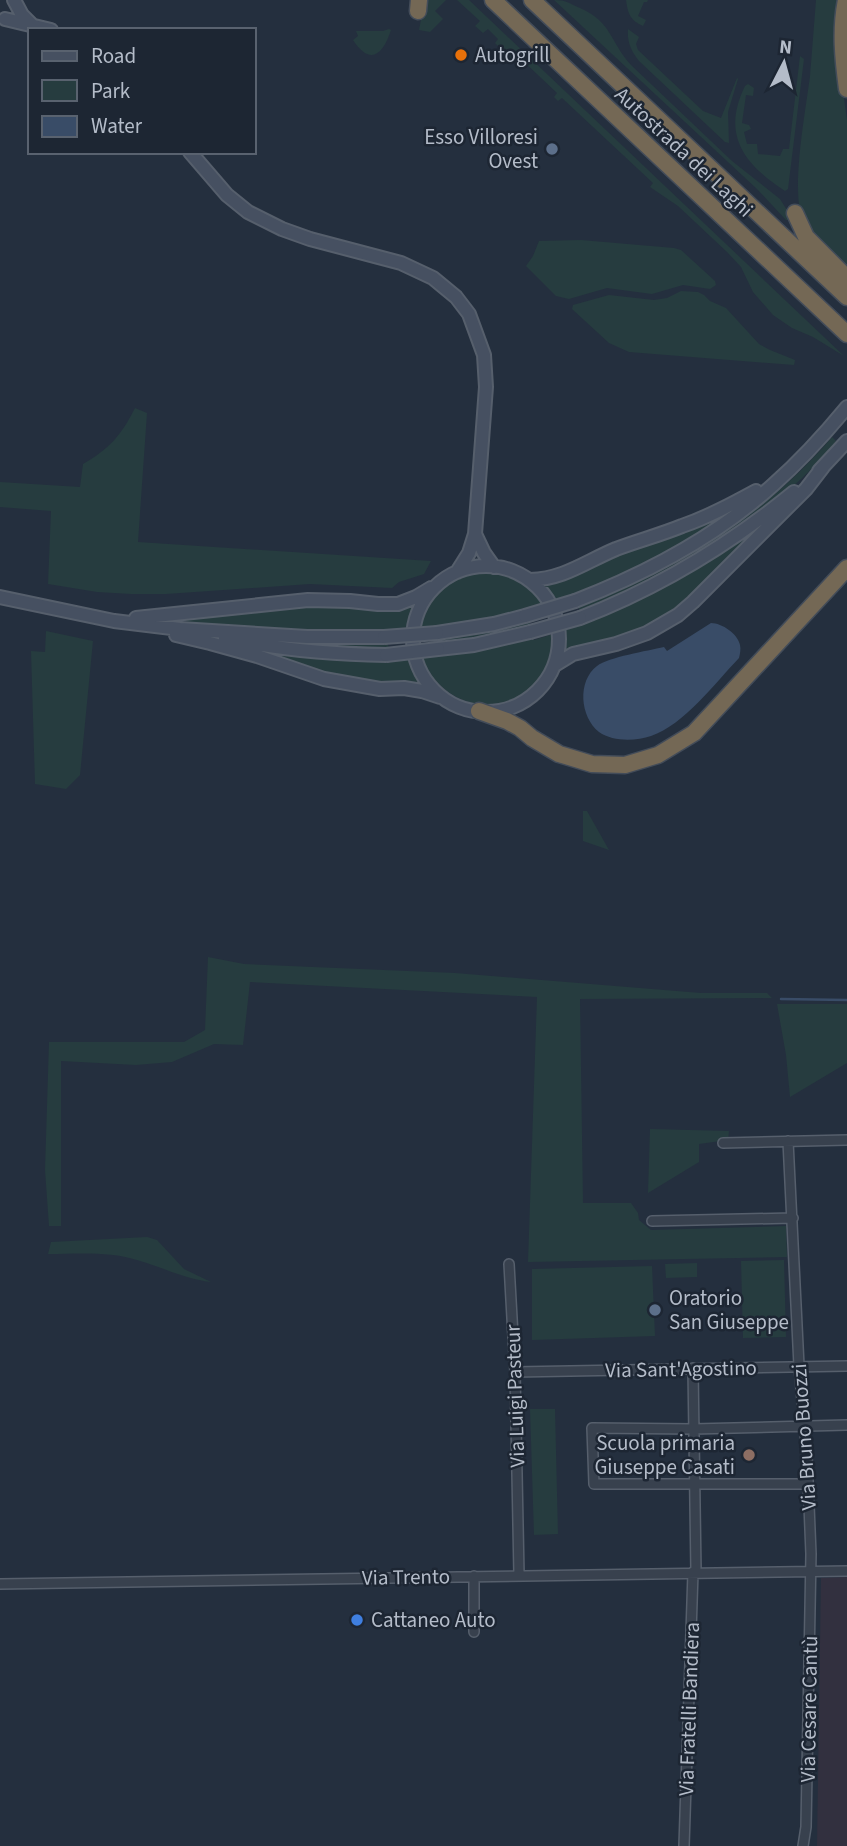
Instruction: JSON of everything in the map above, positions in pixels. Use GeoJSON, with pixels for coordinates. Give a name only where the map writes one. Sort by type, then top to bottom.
{"type":"FeatureCollection","features":[{"type":"Feature","properties":{"kind":"highway","name":"Autostrada dei Laghi"},"geometry":{"type":"LineString","coordinates":[[493,0],[847,334]]}},
{"type":"Feature","properties":{"kind":"highway","name":"Autostrada dei Laghi"},"geometry":{"type":"LineString","coordinates":[[532,0],[847,297]]}},
{"type":"Feature","properties":{"kind":"highway"},"geometry":{"type":"LineString","coordinates":[[845,0],[842,54],[847,89]]}},
{"type":"Feature","properties":{"kind":"highway"},"geometry":{"type":"LineString","coordinates":[[794,213],[806,237],[847,278]]}},
{"type":"Feature","properties":{"kind":"highway"},"geometry":{"type":"LineString","coordinates":[[479,711],[520,728],[559,754],[592,764],[625,765],[658,755],[694,733],[847,568]]}},
{"type":"Feature","properties":{"kind":"main road"},"geometry":{"type":"LineString","coordinates":[[2,20],[10,15],[14,1]]}},
{"type":"Feature","properties":{"kind":"main road"},"geometry":{"type":"LineString","coordinates":[[14,1],[32,25]]}},
{"type":"Feature","properties":{"kind":"main road"},"geometry":{"type":"LineString","coordinates":[[2,20],[43,28]]}},
{"type":"Feature","properties":{"kind":"main road"},"geometry":{"type":"LineString","coordinates":[[192,154],[227,195],[248,212],[310,239],[401,263],[433,278],[456,297],[469,314],[484,355],[486,387],[475,534],[469,553],[457,572]]}},
{"type":"Feature","properties":{"kind":"main road"},"geometry":{"type":"LineString","coordinates":[[114,621],[180,629],[307,637],[384,637],[437,633],[525,616],[575,601],[626,580],[691,545],[772,486],[807,453],[847,407]]}},
{"type":"Feature","properties":{"kind":"main road"},"geometry":{"type":"LineString","coordinates":[[555,665],[573,654],[616,644],[647,633],[678,615],[806,489],[844,444]]}},
{"type":"Feature","properties":{"kind":"main road"},"geometry":{"type":"LineString","coordinates":[[530,580],[562,575],[605,554],[683,526],[731,505],[757,491],[807,453]]}},
{"type":"Feature","properties":{"kind":"main road"},"geometry":{"type":"LineString","coordinates":[[180,629],[262,646],[386,655],[474,645],[530,632],[580,618],[633,596],[678,573],[745,529],[823,467]]}},
{"type":"Feature","properties":{"kind":"main road"},"geometry":{"type":"LineString","coordinates":[[475,534],[494,566]]}},
{"type":"Feature","properties":{"kind":"main road"},"geometry":{"type":"LineString","coordinates":[[0,597],[210,643],[324,679],[380,689],[404,688],[422,691],[460,707],[479,711],[498,711],[516,706],[533,696],[555,665],[559,647],[559,628],[543,593],[530,580],[513,571],[494,566],[457,572],[398,604],[308,600],[114,621]]}},
{"type":"Feature","properties":{"kind":"main road"},"geometry":{"type":"LineString","coordinates":[[440,582],[427,596],[418,613],[414,650],[420,669],[430,685],[443,698]]}},
{"type":"Feature","properties":{"kind":"street"},"geometry":{"type":"LineString","coordinates":[[723,1143],[847,1140]]}},
{"type":"Feature","properties":{"kind":"street","name":"Via Bruno Buozzi"},"geometry":{"type":"LineString","coordinates":[[788,1141],[812,1571]]}},
{"type":"Feature","properties":{"kind":"street"},"geometry":{"type":"LineString","coordinates":[[653,1221],[793,1218]]}},
{"type":"Feature","properties":{"kind":"street","name":"Via Luigi Pasteur"},"geometry":{"type":"LineString","coordinates":[[509,1264],[515,1372],[519,1576]]}},
{"type":"Feature","properties":{"kind":"street","name":"Via Sant'Agostino"},"geometry":{"type":"LineString","coordinates":[[515,1372],[847,1366]]}},
{"type":"Feature","properties":{"kind":"street","name":"Via Fratelli Bandiera"},"geometry":{"type":"LineString","coordinates":[[684,1846],[694,1572],[693,1368]]}},
{"type":"Feature","properties":{"kind":"street"},"geometry":{"type":"LineString","coordinates":[[808,1484],[594,1484],[592,1428],[694,1429],[847,1425]]}},
{"type":"Feature","properties":{"kind":"street","name":"Via Cesare Cantù"},"geometry":{"type":"LineString","coordinates":[[803,1846],[806,1827],[812,1571]]}},
{"type":"Feature","properties":{"kind":"street","name":"Via Trento"},"geometry":{"type":"LineString","coordinates":[[0,1584],[847,1571]]}},
{"type":"Feature","properties":{"kind":"street"},"geometry":{"type":"LineString","coordinates":[[474,1576],[474,1632]]}},
{"type":"Feature","properties":{"kind":"shaded area"},"geometry":{"type":"Polygon","coordinates":[[[847,1577],[847,1846],[817,1846],[821,1578],[847,1577]]]}},
{"type":"Feature","properties":{"kind":"green space"},"geometry":{"type":"Polygon","coordinates":[[[425,0],[446,0],[435,11],[443,19],[430,32],[419,30],[425,0]]]}},
{"type":"Feature","properties":{"kind":"green space"},"geometry":{"type":"Polygon","coordinates":[[[457,0],[469,0],[844,356],[773,315],[753,292],[741,267],[727,252],[678,206],[650,187],[653,183],[562,98],[558,101],[554,97],[557,93],[520,58],[515,63],[495,43],[498,39],[488,29],[483,33],[475,26],[480,21],[457,0]]]}},
{"type":"Feature","properties":{"kind":"green space"},"geometry":{"type":"Polygon","coordinates":[[[554,0],[567,2],[599,20],[631,65],[732,161],[780,199],[790,215],[788,220],[786,220],[757,189],[554,0]]]}},
{"type":"Feature","properties":{"kind":"green space"},"geometry":{"type":"Polygon","coordinates":[[[626,0],[648,0],[644,2],[638,16],[646,20],[643,26],[630,16],[626,0]]]}},
{"type":"Feature","properties":{"kind":"green space"},"geometry":{"type":"Polygon","coordinates":[[[816,0],[842,0],[842,84],[847,120],[847,268],[811,235],[799,208],[798,171],[816,0]]]}},
{"type":"Feature","properties":{"kind":"green space"},"geometry":{"type":"Polygon","coordinates":[[[389,29],[388,39],[375,54],[365,53],[353,40],[358,36],[356,31],[389,29]]]}},
{"type":"Feature","properties":{"kind":"green space"},"geometry":{"type":"Polygon","coordinates":[[[628,29],[639,37],[636,44],[638,50],[703,111],[721,118],[738,79],[728,112],[729,143],[639,61],[630,46],[628,29]]]}},
{"type":"Feature","properties":{"kind":"green space"},"geometry":{"type":"Polygon","coordinates":[[[800,56],[804,59],[788,189],[785,191],[748,159],[736,134],[735,119],[738,103],[748,84],[754,88],[753,96],[746,95],[742,123],[749,125],[751,129],[744,132],[747,144],[757,144],[758,154],[780,156],[783,149],[789,149],[800,56]]]}},
{"type":"Feature","properties":{"kind":"green space"},"geometry":{"type":"Polygon","coordinates":[[[581,240],[681,250],[715,281],[716,285],[710,289],[683,285],[652,294],[607,288],[569,299],[556,296],[526,266],[539,241],[581,240]]]}},
{"type":"Feature","properties":{"kind":"green space"},"geometry":{"type":"Polygon","coordinates":[[[681,291],[698,292],[726,308],[759,344],[795,360],[794,365],[629,352],[609,343],[572,309],[573,305],[609,295],[654,300],[667,298],[681,291]]]}},
{"type":"Feature","properties":{"kind":"green space"},"geometry":{"type":"Polygon","coordinates":[[[135,408],[147,413],[138,542],[431,561],[424,574],[399,582],[392,588],[310,584],[131,594],[48,584],[51,511],[0,507],[0,482],[80,487],[83,464],[113,441],[135,408]]]}},
{"type":"Feature","properties":{"kind":"green space"},"geometry":{"type":"Polygon","coordinates":[[[832,437],[836,441],[810,470],[751,520],[684,562],[579,612],[579,605],[649,576],[717,538],[778,491],[832,437]]]}},
{"type":"Feature","properties":{"kind":"green space"},"geometry":{"type":"Polygon","coordinates":[[[735,510],[649,565],[572,597],[571,595],[554,600],[542,583],[735,510]]]}},
{"type":"Feature","properties":{"kind":"green space"},"geometry":{"type":"Polygon","coordinates":[[[758,530],[703,586],[673,611],[640,630],[563,652],[563,631],[671,582],[758,530]]]}},
{"type":"Feature","properties":{"kind":"green space"},"geometry":{"type":"Polygon","coordinates":[[[483,571],[517,580],[532,590],[544,603],[524,609],[524,612],[450,628],[419,629],[427,607],[441,589],[460,577],[483,571]]]}},
{"type":"Feature","properties":{"kind":"green space"},"geometry":{"type":"Polygon","coordinates":[[[414,603],[408,630],[353,635],[247,629],[174,620],[300,605],[414,603]]]}},
{"type":"Feature","properties":{"kind":"green space"},"geometry":{"type":"Polygon","coordinates":[[[530,621],[530,628],[440,645],[439,638],[463,636],[530,621]]]}},
{"type":"Feature","properties":{"kind":"green space"},"geometry":{"type":"Polygon","coordinates":[[[46,631],[93,641],[80,775],[66,789],[35,784],[31,651],[45,652],[46,631]]]}},
{"type":"Feature","properties":{"kind":"green space"},"geometry":{"type":"Polygon","coordinates":[[[553,634],[547,664],[538,680],[524,694],[507,702],[490,705],[457,697],[442,687],[421,656],[485,649],[553,634]]]}},
{"type":"Feature","properties":{"kind":"green space"},"geometry":{"type":"Polygon","coordinates":[[[248,638],[331,644],[387,642],[390,650],[346,651],[248,638]]]}},
{"type":"Feature","properties":{"kind":"green space"},"geometry":{"type":"Polygon","coordinates":[[[265,652],[328,659],[409,658],[422,684],[378,684],[340,679],[264,656],[265,652]]]}},
{"type":"Feature","properties":{"kind":"green space"},"geometry":{"type":"Polygon","coordinates":[[[583,811],[587,811],[609,850],[583,841],[583,811]]]}},
{"type":"Feature","properties":{"kind":"green space"},"geometry":{"type":"Polygon","coordinates":[[[208,957],[244,964],[455,973],[701,993],[767,993],[772,998],[580,999],[583,1203],[631,1203],[639,1220],[651,1230],[786,1226],[787,1257],[528,1262],[537,997],[250,982],[243,1045],[214,1044],[172,1062],[136,1065],[61,1061],[61,1226],[49,1226],[45,1170],[49,1042],[184,1042],[205,1030],[208,957]]]}},
{"type":"Feature","properties":{"kind":"green space"},"geometry":{"type":"Polygon","coordinates":[[[777,1004],[847,1004],[847,1063],[790,1097],[786,1055],[777,1004]]]}},
{"type":"Feature","properties":{"kind":"green space"},"geometry":{"type":"Polygon","coordinates":[[[650,1129],[729,1131],[728,1140],[699,1144],[699,1162],[648,1193],[650,1129]]]}},
{"type":"Feature","properties":{"kind":"green space"},"geometry":{"type":"Polygon","coordinates":[[[147,1237],[157,1240],[184,1269],[211,1282],[115,1255],[48,1254],[51,1242],[147,1237]]]}},
{"type":"Feature","properties":{"kind":"green space"},"geometry":{"type":"Polygon","coordinates":[[[784,1260],[786,1337],[743,1338],[741,1261],[784,1260]]]}},
{"type":"Feature","properties":{"kind":"green space"},"geometry":{"type":"Polygon","coordinates":[[[697,1263],[697,1277],[666,1278],[665,1264],[697,1263]]]}},
{"type":"Feature","properties":{"kind":"green space"},"geometry":{"type":"Polygon","coordinates":[[[652,1266],[655,1336],[532,1340],[532,1269],[652,1266]]]}},
{"type":"Feature","properties":{"kind":"green space"},"geometry":{"type":"Polygon","coordinates":[[[530,1409],[555,1409],[558,1534],[534,1535],[530,1409]]]}},
{"type":"Feature","properties":{"kind":"water"},"geometry":{"type":"Polygon","coordinates":[[[711,623],[733,633],[739,641],[739,658],[687,713],[663,731],[639,739],[611,738],[599,732],[588,717],[583,699],[586,681],[597,666],[638,652],[664,647],[667,651],[711,623]]]}},
{"type":"Feature","properties":{"kind":"waterway"},"geometry":{"type":"LineString","coordinates":[[781,999],[847,1000]]}},
{"type":"Feature","properties":{"kind":"place","name":"Autogrill"},"geometry":{"type":"Point","coordinates":[461,55]}},
{"type":"Feature","properties":{"kind":"place","name":"Esso Villoresi Ovest"},"geometry":{"type":"Point","coordinates":[552,149]}},
{"type":"Feature","properties":{"kind":"place","name":"Oratorio San Giuseppe"},"geometry":{"type":"Point","coordinates":[655,1310]}},
{"type":"Feature","properties":{"kind":"place","name":"Scuola primaria Giuseppe Casati"},"geometry":{"type":"Point","coordinates":[749,1455]}},
{"type":"Feature","properties":{"kind":"place","name":"Cattaneo Auto"},"geometry":{"type":"Point","coordinates":[357,1620]}}]}
